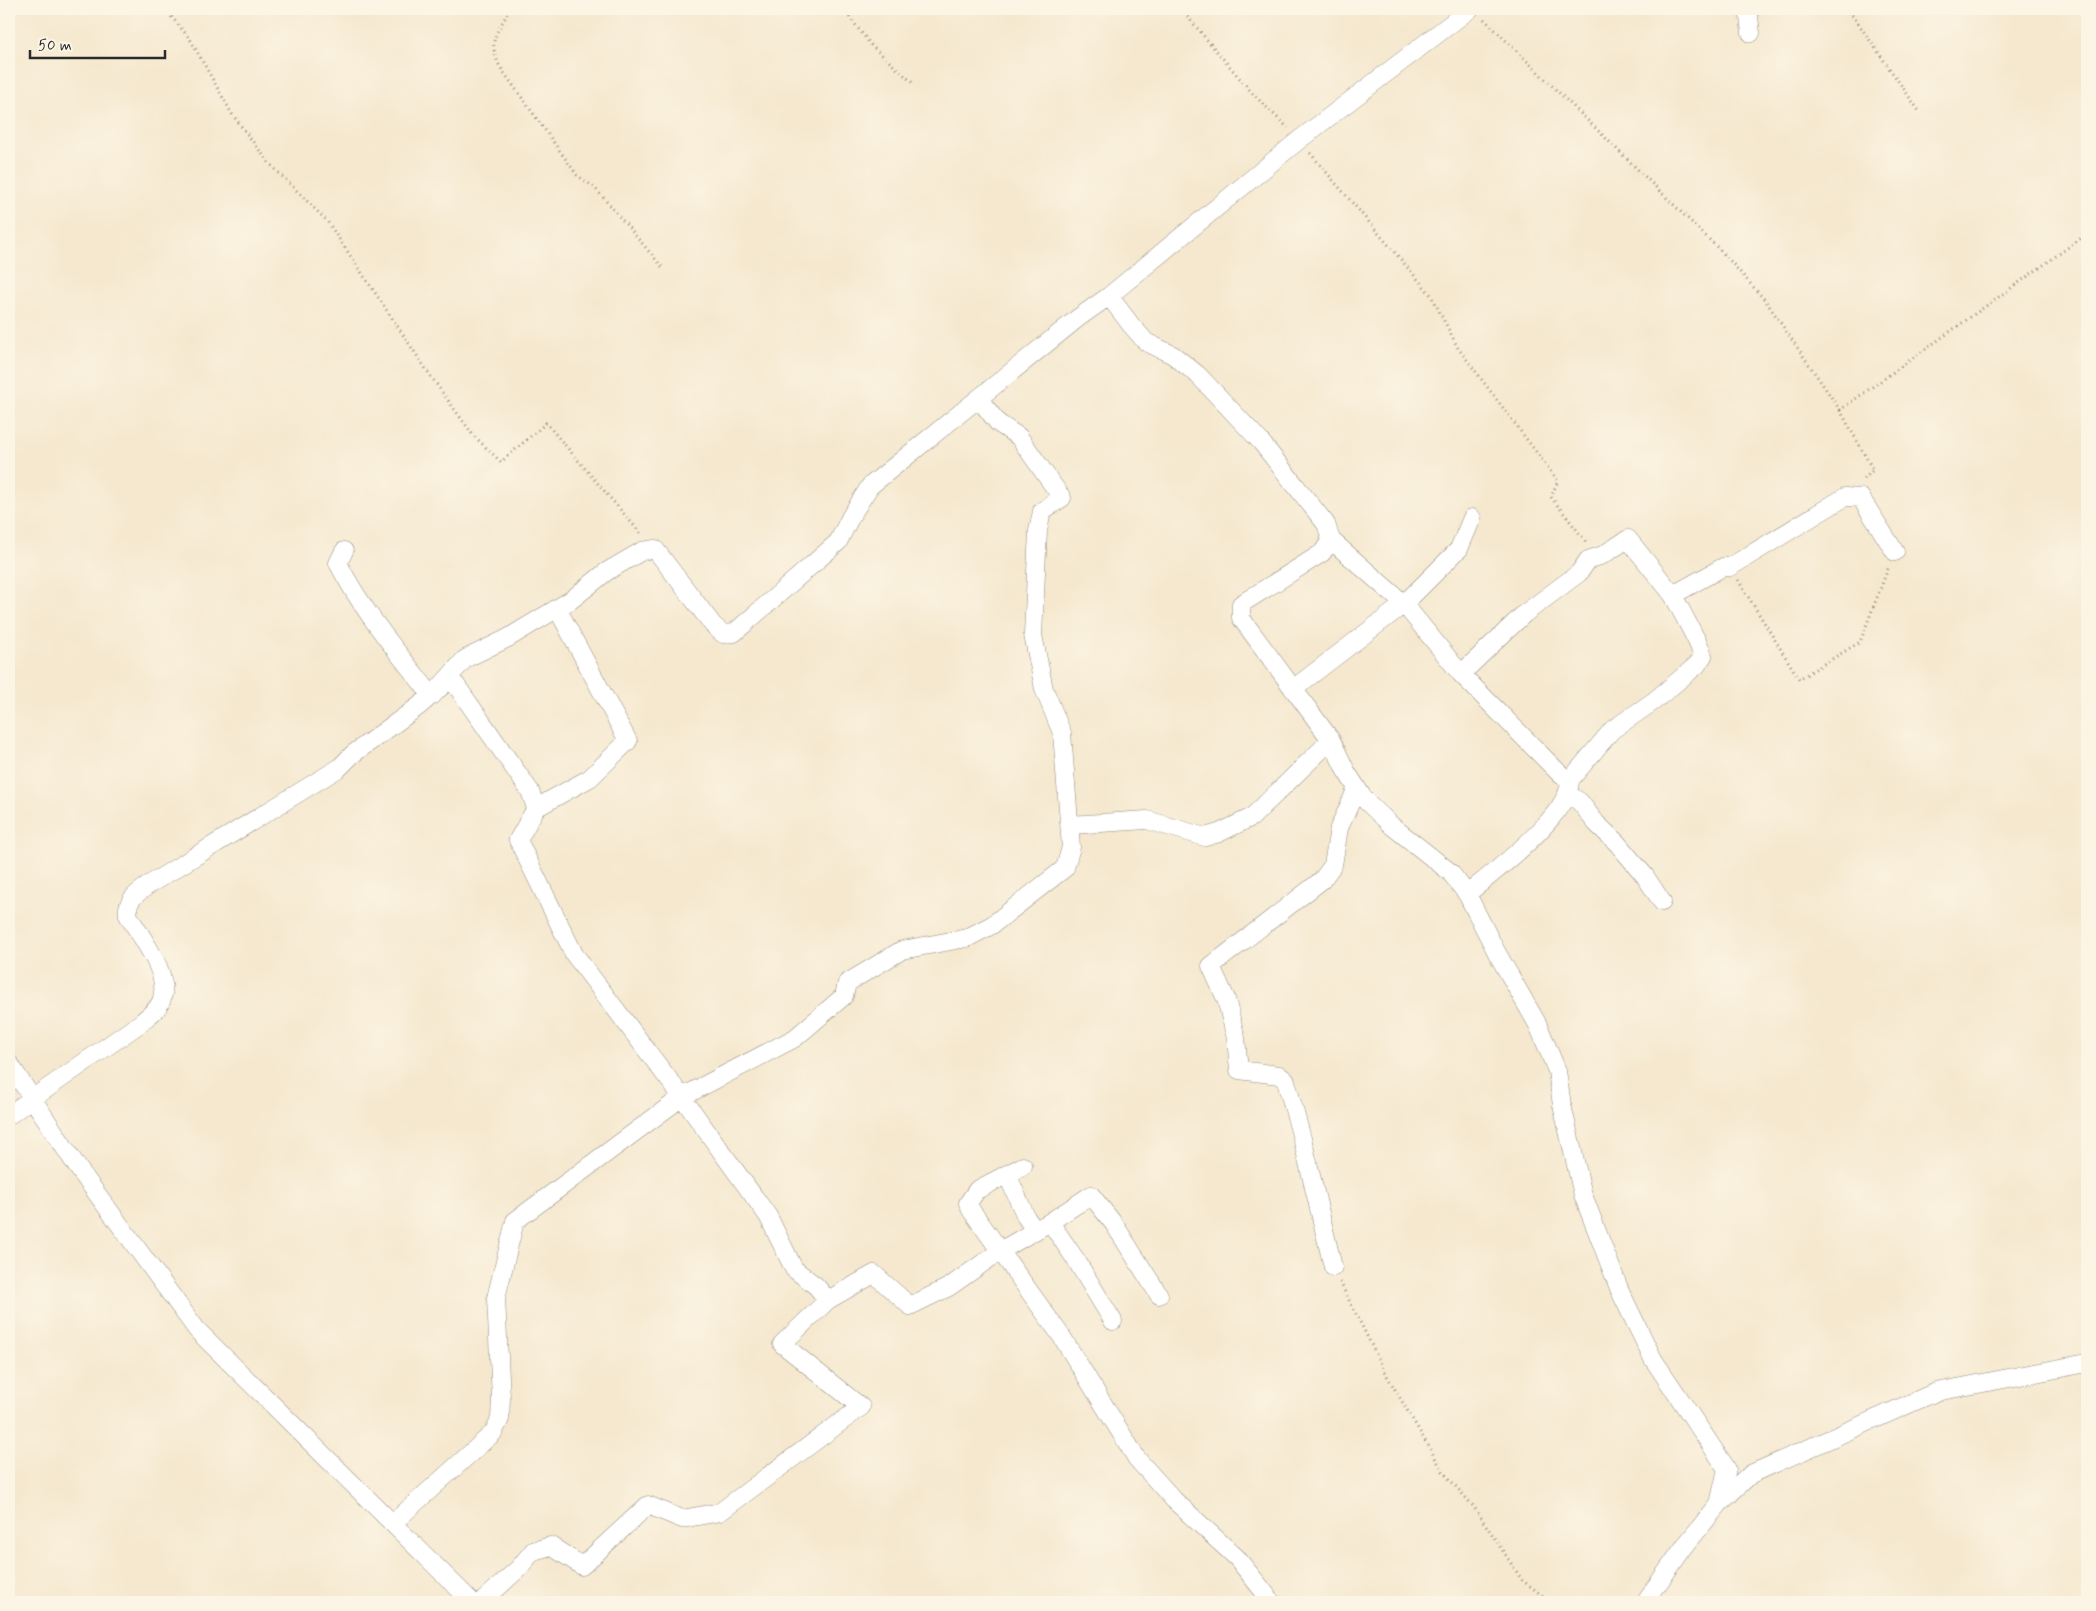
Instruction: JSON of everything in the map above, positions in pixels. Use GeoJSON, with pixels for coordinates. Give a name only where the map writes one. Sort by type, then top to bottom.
{"type":"FeatureCollection","features":[{"type":"Feature","properties":{"kind":"street"},"geometry":{"type":"LineString","coordinates":[[1748,9],[1751,33]]}},
{"type":"Feature","properties":{"kind":"street"},"geometry":{"type":"LineString","coordinates":[[432,696],[465,660],[508,638],[557,608],[642,551],[655,549],[713,625],[723,634],[734,633],[838,542],[850,516],[870,486],[1078,318],[1109,296],[1299,140],[1475,12]]}},
{"type":"Feature","properties":{"kind":"street"},"geometry":{"type":"LineString","coordinates":[[1109,296],[1146,342],[1173,355],[1198,375],[1261,442],[1326,524],[1331,540],[1404,604],[1461,674],[1561,775],[1596,823],[1617,843],[1645,876],[1662,902]]}},
{"type":"Feature","properties":{"kind":"street"},"geometry":{"type":"LineString","coordinates":[[393,1523],[493,1433],[500,1419],[500,1363],[496,1298],[515,1221],[682,1098],[795,1038],[844,996],[848,983],[902,950],[967,938],[992,925],[1065,868],[1071,847],[1062,733],[1044,689],[1033,635],[1038,531],[1042,512],[1062,498],[1020,437],[998,423],[979,399]]}},
{"type":"Feature","properties":{"kind":"street"},"geometry":{"type":"LineString","coordinates":[[1673,595],[1723,566],[1730,567],[1845,497],[1861,498],[1895,552]]}},
{"type":"Feature","properties":{"kind":"street"},"geometry":{"type":"LineString","coordinates":[[1293,689],[1404,604],[1459,549],[1472,518]]}},
{"type":"Feature","properties":{"kind":"street"},"geometry":{"type":"LineString","coordinates":[[1461,674],[1524,614],[1579,573],[1588,560],[1603,554],[1628,539],[1673,595],[1703,656],[1697,665],[1654,701],[1612,730],[1569,787],[1546,824],[1502,866],[1467,894]]}},
{"type":"Feature","properties":{"kind":"street"},"geometry":{"type":"LineString","coordinates":[[1331,540],[1322,553],[1241,604],[1240,618],[1331,740],[1346,771],[1364,799],[1392,826],[1450,872],[1467,894],[1497,954],[1538,1025],[1556,1071],[1583,1195],[1620,1291],[1653,1359],[1727,1469],[1720,1504]]}},
{"type":"Feature","properties":{"kind":"street"},"geometry":{"type":"LineString","coordinates":[[344,551],[338,563],[363,608],[432,696]]}},
{"type":"Feature","properties":{"kind":"street"},"geometry":{"type":"LineString","coordinates":[[557,608],[628,741],[590,778],[536,808],[518,840],[574,954],[768,1216],[794,1269],[816,1286],[828,1300]]}},
{"type":"Feature","properties":{"kind":"street"},"geometry":{"type":"LineString","coordinates":[[9,1115],[142,1022],[158,1007],[163,995],[163,981],[157,963],[128,915],[127,906],[133,896],[158,878],[339,768],[354,754],[432,696],[449,680],[456,685],[530,791],[536,808]]}},
{"type":"Feature","properties":{"kind":"street"},"geometry":{"type":"LineString","coordinates":[[1070,826],[1147,820],[1205,837],[1219,833],[1252,817],[1331,740]]}},
{"type":"Feature","properties":{"kind":"street"},"geometry":{"type":"LineString","coordinates":[[1332,1267],[1303,1142],[1286,1081],[1278,1075],[1239,1070],[1236,1038],[1226,999],[1211,966],[1322,880],[1333,865],[1339,828],[1357,788]]}},
{"type":"Feature","properties":{"kind":"street"},"geometry":{"type":"LineString","coordinates":[[9,1063],[78,1168],[197,1330],[472,1602]]}},
{"type":"Feature","properties":{"kind":"street"},"geometry":{"type":"LineString","coordinates":[[1113,1321],[1076,1260],[1043,1226],[1026,1217],[1015,1170],[977,1190],[968,1203],[971,1210],[1062,1337],[1137,1459],[1174,1500],[1237,1558],[1272,1602]]}},
{"type":"Feature","properties":{"kind":"street"},"geometry":{"type":"LineString","coordinates":[[482,1602],[519,1568],[533,1551],[551,1546],[582,1566],[648,1505],[682,1519],[720,1512],[861,1406],[782,1344],[828,1300],[874,1274],[910,1306],[949,1287],[1000,1251],[1091,1195],[1114,1224],[1159,1295]]}},
{"type":"Feature","properties":{"kind":"street"},"geometry":{"type":"LineString","coordinates":[[1645,1602],[1684,1547],[1720,1504],[1751,1474],[1936,1392],[2087,1364]]}},
{"type":"Feature","properties":{"kind":"path"},"geometry":{"type":"LineString","coordinates":[[165,9],[190,39],[232,114],[269,163],[327,221],[432,378],[473,435],[501,462],[546,423],[655,549]]}},
{"type":"Feature","properties":{"kind":"path"},"geometry":{"type":"LineString","coordinates":[[506,9],[508,13],[494,38],[493,52],[500,66],[577,175],[595,188],[663,268]]}},
{"type":"Feature","properties":{"kind":"path"},"geometry":{"type":"LineString","coordinates":[[843,9],[871,45],[914,84]]}},
{"type":"Feature","properties":{"kind":"path"},"geometry":{"type":"LineString","coordinates":[[1181,9],[1253,94],[1299,140],[1431,295],[1458,348],[1558,481],[1551,497],[1589,545],[1588,560]]}},
{"type":"Feature","properties":{"kind":"path"},"geometry":{"type":"LineString","coordinates":[[1844,9],[1853,16],[1919,111]]}},
{"type":"Feature","properties":{"kind":"path"},"geometry":{"type":"LineString","coordinates":[[1475,12],[1723,253],[1764,300],[1840,410],[1873,470],[1845,497]]}},
{"type":"Feature","properties":{"kind":"path"},"geometry":{"type":"LineString","coordinates":[[1840,410],[2087,234]]}},
{"type":"Feature","properties":{"kind":"path"},"geometry":{"type":"LineString","coordinates":[[1730,567],[1799,679],[1860,642],[1895,552]]}},
{"type":"Feature","properties":{"kind":"path"},"geometry":{"type":"LineString","coordinates":[[1332,1267],[1386,1374],[1444,1473],[1474,1507],[1522,1580],[1551,1602]]}}]}
